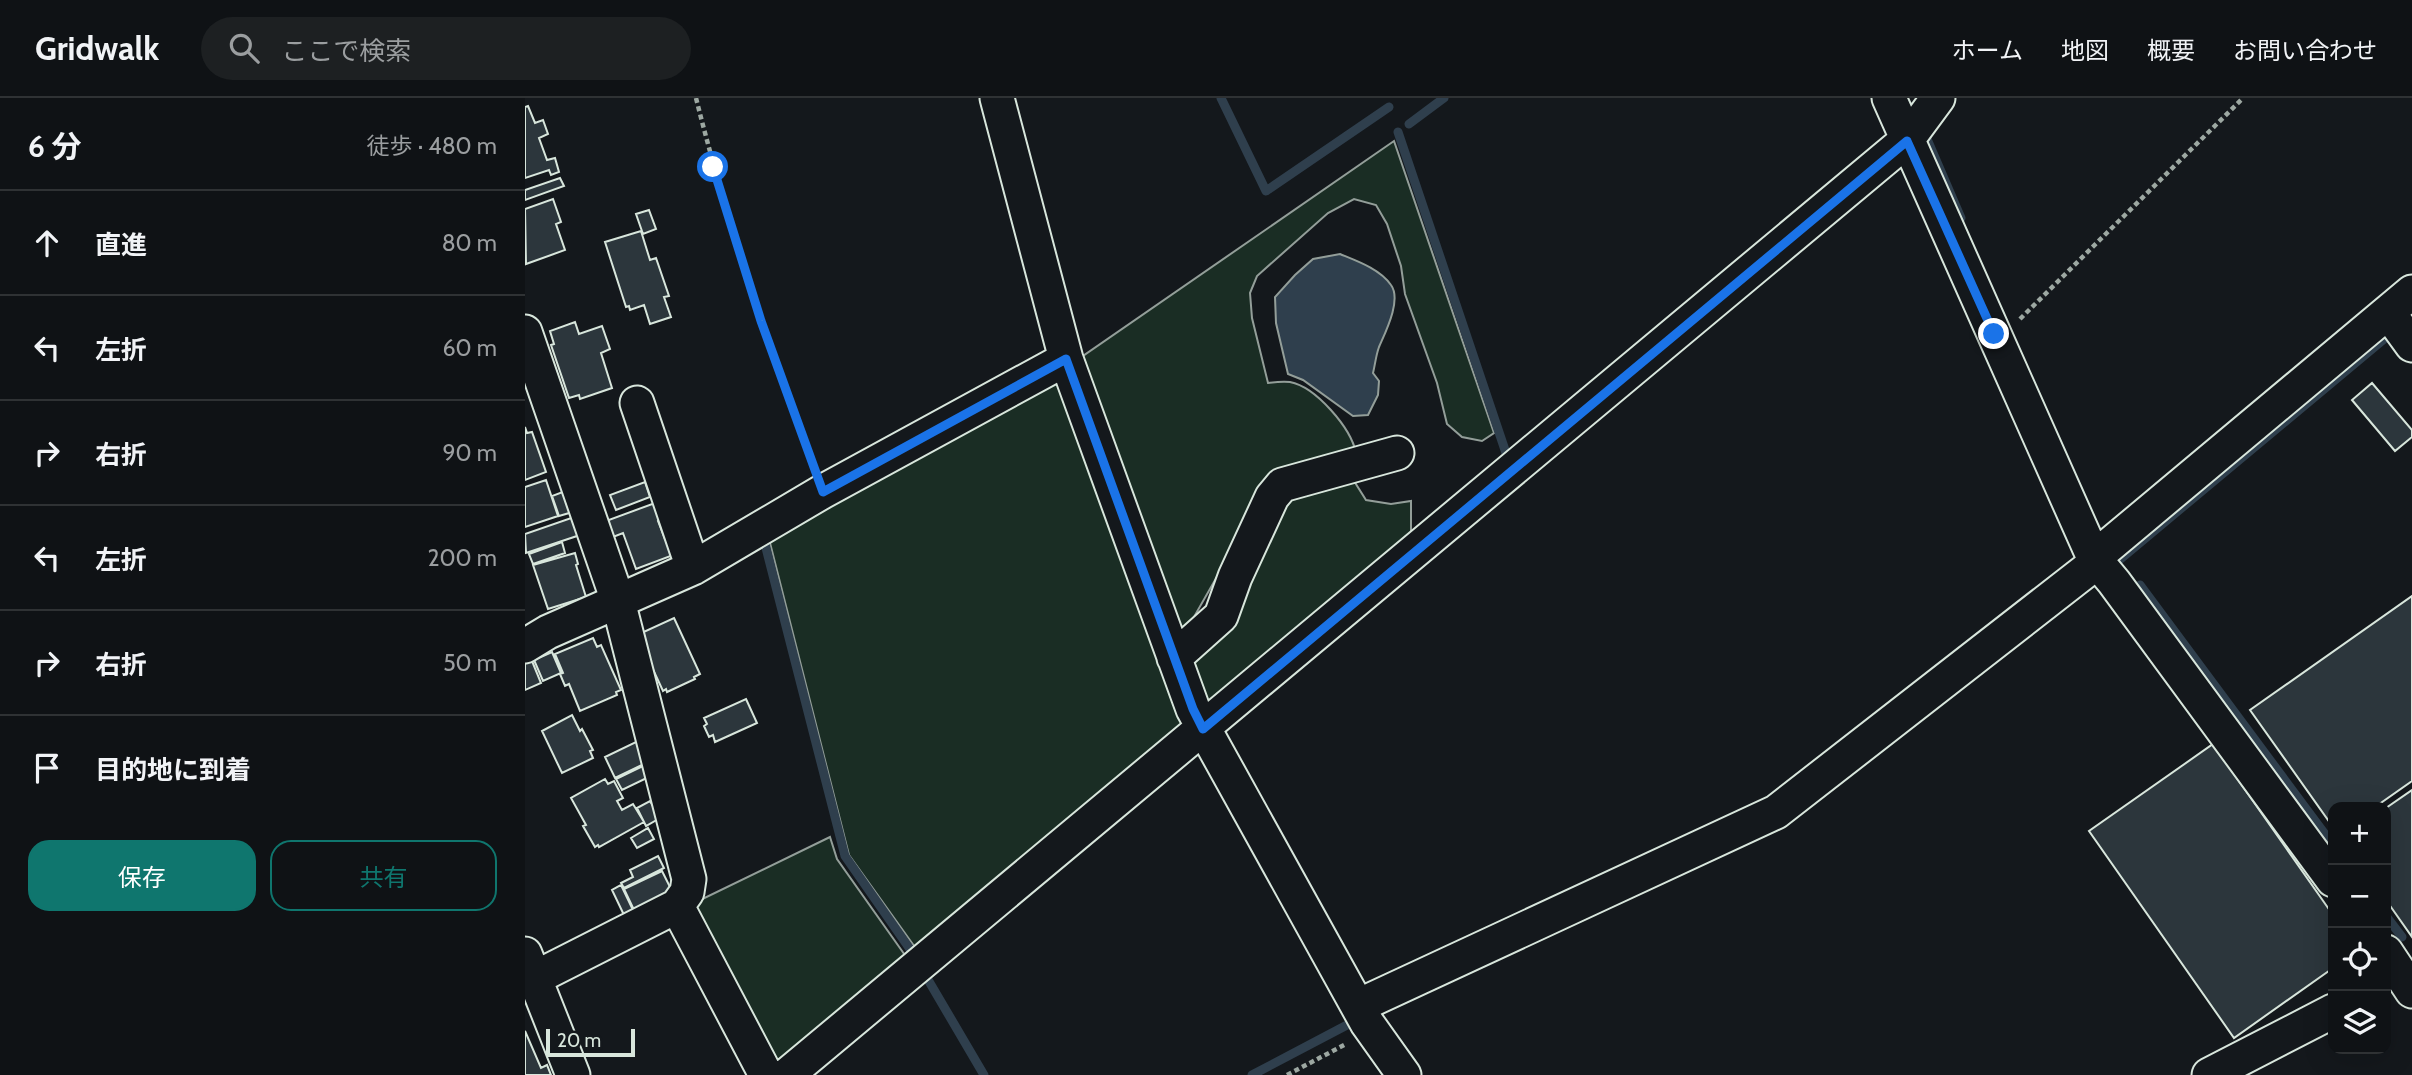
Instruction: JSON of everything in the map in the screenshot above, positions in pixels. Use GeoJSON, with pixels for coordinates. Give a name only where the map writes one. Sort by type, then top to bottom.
{"type":"FeatureCollection","features":[{"type":"Feature","properties":{"kind":"street"},"geometry":{"type":"LineString","coordinates":[[997,98],[1066,359],[1193,709],[1365,1018],[1404,1075]]}},
{"type":"Feature","properties":{"kind":"street"},"geometry":{"type":"LineString","coordinates":[[1889,98],[2096,560],[2328,873]]}},
{"type":"Feature","properties":{"kind":"street"},"geometry":{"type":"LineString","coordinates":[[787,1075],[1907,141],[1938,98]]}},
{"type":"Feature","properties":{"kind":"street"},"geometry":{"type":"LineString","coordinates":[[1365,1018],[1776,812],[2096,560],[2400,302],[2412,345]]}},
{"type":"Feature","properties":{"kind":"street"},"geometry":{"type":"LineString","coordinates":[[525,332],[618,601],[689,879],[687,892],[677,905],[530,966],[573,1075]]}},
{"type":"Feature","properties":{"kind":"street"},"geometry":{"type":"LineString","coordinates":[[525,646],[548,632],[692,568],[823,492],[1066,359]]}},
{"type":"Feature","properties":{"kind":"street"},"geometry":{"type":"LineString","coordinates":[[637,403],[692,568]]}},
{"type":"Feature","properties":{"kind":"street"},"geometry":{"type":"LineString","coordinates":[[1174,657],[1221,617],[1235,577],[1272,497],[1282,485],[1397,453]]}},
{"type":"Feature","properties":{"kind":"street"},"geometry":{"type":"LineString","coordinates":[[677,905],[766,1075]]}},
{"type":"Feature","properties":{"kind":"street"},"geometry":{"type":"LineString","coordinates":[[2209,1075],[2328,1013]]}},
{"type":"Feature","properties":{"kind":"path"},"geometry":{"type":"LineString","coordinates":[[696,98],[713,167],[761,321],[823,492]]}},
{"type":"Feature","properties":{"kind":"path"},"geometry":{"type":"LineString","coordinates":[[1994,334],[2014,325],[2243,98]]}},
{"type":"Feature","properties":{"kind":"path"},"geometry":{"type":"LineString","coordinates":[[1287,1075],[1365,1018]]}},
{"type":"Feature","properties":{"kind":"green space"},"geometry":{"type":"Polygon","coordinates":[[[1394,141],[1494,433],[1482,441],[1462,437],[1447,424],[1437,383],[1405,294],[1401,266],[1387,224],[1376,205],[1354,199],[1328,213],[1257,276],[1250,293],[1252,318],[1268,383],[1290,382],[1311,392],[1340,421],[1356,453],[1251,517],[1194,617],[1180,633],[1083,356],[1394,141]]]}},
{"type":"Feature","properties":{"kind":"green space"},"geometry":{"type":"Polygon","coordinates":[[[1060,379],[1182,720],[1180,731],[917,950],[849,855],[768,535],[1060,379]]]}},
{"type":"Feature","properties":{"kind":"green space"},"geometry":{"type":"Polygon","coordinates":[[[1349,473],[1366,500],[1391,504],[1411,501],[1411,536],[1209,707],[1188,659],[1284,500],[1349,473]]]}},
{"type":"Feature","properties":{"kind":"green space"},"geometry":{"type":"Polygon","coordinates":[[[830,837],[837,859],[907,958],[780,1064],[773,1064],[690,905],[830,837]]]}},
{"type":"Feature","properties":{"kind":"water"},"geometry":{"type":"Polygon","coordinates":[[[1340,254],[1375,270],[1386,279],[1394,291],[1394,308],[1378,350],[1373,373],[1379,381],[1378,395],[1368,415],[1353,416],[1303,380],[1288,374],[1276,323],[1275,297],[1295,275],[1313,259],[1340,254]]]}},
{"type":"Feature","properties":{"kind":"building"},"geometry":{"type":"Polygon","coordinates":[[[528,106],[535,123],[543,120],[548,134],[539,138],[547,160],[555,158],[559,172],[551,175],[549,170],[525,178],[525,107],[528,106]]]}},
{"type":"Feature","properties":{"kind":"building"},"geometry":{"type":"Polygon","coordinates":[[[560,178],[564,186],[525,200],[525,190],[560,178]]]}},
{"type":"Feature","properties":{"kind":"building"},"geometry":{"type":"Polygon","coordinates":[[[553,199],[561,222],[556,224],[565,250],[526,264],[525,209],[553,199]]]}},
{"type":"Feature","properties":{"kind":"building"},"geometry":{"type":"Polygon","coordinates":[[[649,210],[656,229],[643,234],[636,214],[649,210]]]}},
{"type":"Feature","properties":{"kind":"building"},"geometry":{"type":"Polygon","coordinates":[[[641,231],[650,260],[656,258],[669,296],[664,297],[671,317],[650,324],[644,305],[630,310],[629,306],[626,307],[605,242],[641,231]]]}},
{"type":"Feature","properties":{"kind":"building"},"geometry":{"type":"Polygon","coordinates":[[[575,322],[579,334],[602,326],[610,349],[601,353],[612,388],[580,399],[579,395],[569,398],[551,345],[554,344],[550,331],[575,322]]]}},
{"type":"Feature","properties":{"kind":"building"},"geometry":{"type":"Polygon","coordinates":[[[2372,383],[2412,430],[2412,437],[2395,451],[2352,400],[2372,383]]]}},
{"type":"Feature","properties":{"kind":"building"},"geometry":{"type":"Polygon","coordinates":[[[525,427],[527,433],[532,432],[546,472],[525,480],[525,427]]]}},
{"type":"Feature","properties":{"kind":"building"},"geometry":{"type":"Polygon","coordinates":[[[546,480],[558,516],[525,527],[525,487],[546,480]]]}},
{"type":"Feature","properties":{"kind":"building"},"geometry":{"type":"Polygon","coordinates":[[[645,482],[650,497],[616,510],[610,495],[645,482]]]}},
{"type":"Feature","properties":{"kind":"building"},"geometry":{"type":"Polygon","coordinates":[[[568,490],[576,511],[559,516],[552,496],[568,490]]]}},
{"type":"Feature","properties":{"kind":"building"},"geometry":{"type":"Polygon","coordinates":[[[655,503],[665,539],[669,538],[676,554],[636,569],[623,533],[613,537],[606,521],[655,503]]]}},
{"type":"Feature","properties":{"kind":"building"},"geometry":{"type":"Polygon","coordinates":[[[577,516],[583,534],[526,553],[525,534],[577,516]]]}},
{"type":"Feature","properties":{"kind":"building"},"geometry":{"type":"Polygon","coordinates":[[[562,542],[565,553],[533,564],[529,554],[562,542]]]}},
{"type":"Feature","properties":{"kind":"building"},"geometry":{"type":"Polygon","coordinates":[[[575,553],[586,597],[548,609],[533,565],[575,553]]]}},
{"type":"Feature","properties":{"kind":"building"},"geometry":{"type":"Polygon","coordinates":[[[2412,596],[2412,781],[2382,802],[2328,802],[2328,820],[2250,710],[2412,596]]]}},
{"type":"Feature","properties":{"kind":"building"},"geometry":{"type":"Polygon","coordinates":[[[674,618],[700,674],[667,692],[666,689],[663,691],[637,635],[674,618]]]}},
{"type":"Feature","properties":{"kind":"building"},"geometry":{"type":"Polygon","coordinates":[[[593,638],[597,647],[601,645],[621,690],[616,692],[617,695],[580,711],[569,684],[565,686],[555,654],[593,638]]]}},
{"type":"Feature","properties":{"kind":"building"},"geometry":{"type":"Polygon","coordinates":[[[552,652],[561,673],[543,681],[534,660],[552,652]]]}},
{"type":"Feature","properties":{"kind":"building"},"geometry":{"type":"Polygon","coordinates":[[[532,661],[541,683],[525,690],[525,663],[532,661]]]}},
{"type":"Feature","properties":{"kind":"building"},"geometry":{"type":"Polygon","coordinates":[[[746,699],[757,723],[715,742],[713,735],[709,737],[704,718],[746,699]]]}},
{"type":"Feature","properties":{"kind":"building"},"geometry":{"type":"Polygon","coordinates":[[[572,715],[593,750],[590,751],[593,758],[562,773],[542,731],[572,715]]]}},
{"type":"Feature","properties":{"kind":"building"},"geometry":{"type":"Polygon","coordinates":[[[638,741],[648,762],[615,778],[605,757],[638,741]]]}},
{"type":"Feature","properties":{"kind":"building"},"geometry":{"type":"Polygon","coordinates":[[[2213,744],[2328,908],[2328,972],[2234,1038],[2089,831],[2213,744]]]}},
{"type":"Feature","properties":{"kind":"building"},"geometry":{"type":"Polygon","coordinates":[[[649,763],[655,774],[622,790],[616,779],[649,763]]]}},
{"type":"Feature","properties":{"kind":"building"},"geometry":{"type":"Polygon","coordinates":[[[605,779],[608,784],[614,781],[623,798],[617,801],[622,810],[633,804],[644,822],[595,847],[571,798],[605,779]]]}},
{"type":"Feature","properties":{"kind":"building"},"geometry":{"type":"Polygon","coordinates":[[[2412,790],[2412,937],[2391,907],[2391,805],[2412,790]]]}},
{"type":"Feature","properties":{"kind":"building"},"geometry":{"type":"Polygon","coordinates":[[[650,801],[660,818],[646,826],[637,808],[650,801]]]}},
{"type":"Feature","properties":{"kind":"building"},"geometry":{"type":"Polygon","coordinates":[[[648,828],[654,839],[637,848],[631,838],[648,828]]]}},
{"type":"Feature","properties":{"kind":"building"},"geometry":{"type":"Polygon","coordinates":[[[658,856],[664,868],[624,888],[621,883],[633,877],[630,870],[658,856]]]}},
{"type":"Feature","properties":{"kind":"building"},"geometry":{"type":"Polygon","coordinates":[[[662,871],[672,891],[634,910],[624,889],[662,871]]]}},
{"type":"Feature","properties":{"kind":"building"},"geometry":{"type":"Polygon","coordinates":[[[621,885],[633,910],[624,915],[612,890],[621,885]]]}},
{"type":"Feature","properties":{"kind":"building"},"geometry":{"type":"Polygon","coordinates":[[[525,1031],[541,1068],[547,1065],[551,1075],[525,1075],[525,1031]]]}},
{"type":"Feature","properties":{"kind":"waterway"},"geometry":{"type":"LineString","coordinates":[[1221,98],[1266,191],[1389,107]]}},
{"type":"Feature","properties":{"kind":"waterway"},"geometry":{"type":"LineString","coordinates":[[1409,124],[1444,98]]}},
{"type":"Feature","properties":{"kind":"waterway"},"geometry":{"type":"LineString","coordinates":[[1398,132],[1507,456]]}},
{"type":"Feature","properties":{"kind":"waterway"},"geometry":{"type":"LineString","coordinates":[[1927,139],[1961,218]]}},
{"type":"Feature","properties":{"kind":"waterway"},"geometry":{"type":"LineString","coordinates":[[2118,561],[2390,334]]}},
{"type":"Feature","properties":{"kind":"waterway"},"geometry":{"type":"LineString","coordinates":[[765,544],[845,856],[912,952]]}},
{"type":"Feature","properties":{"kind":"waterway"},"geometry":{"type":"LineString","coordinates":[[2140,585],[2328,838]]}},
{"type":"Feature","properties":{"kind":"waterway"},"geometry":{"type":"LineString","coordinates":[[2391,923],[2402,937]]}},
{"type":"Feature","properties":{"kind":"waterway"},"geometry":{"type":"LineString","coordinates":[[927,978],[984,1075]]}},
{"type":"Feature","properties":{"kind":"waterway"},"geometry":{"type":"LineString","coordinates":[[1252,1075],[1347,1025]]}},
{"type":"Feature","properties":{"kind":"route"},"geometry":{"type":"LineString","coordinates":[[713,167],[761,321],[823,492],[1066,359],[1193,709],[1203,729],[1907,141],[1994,334]]}}]}
